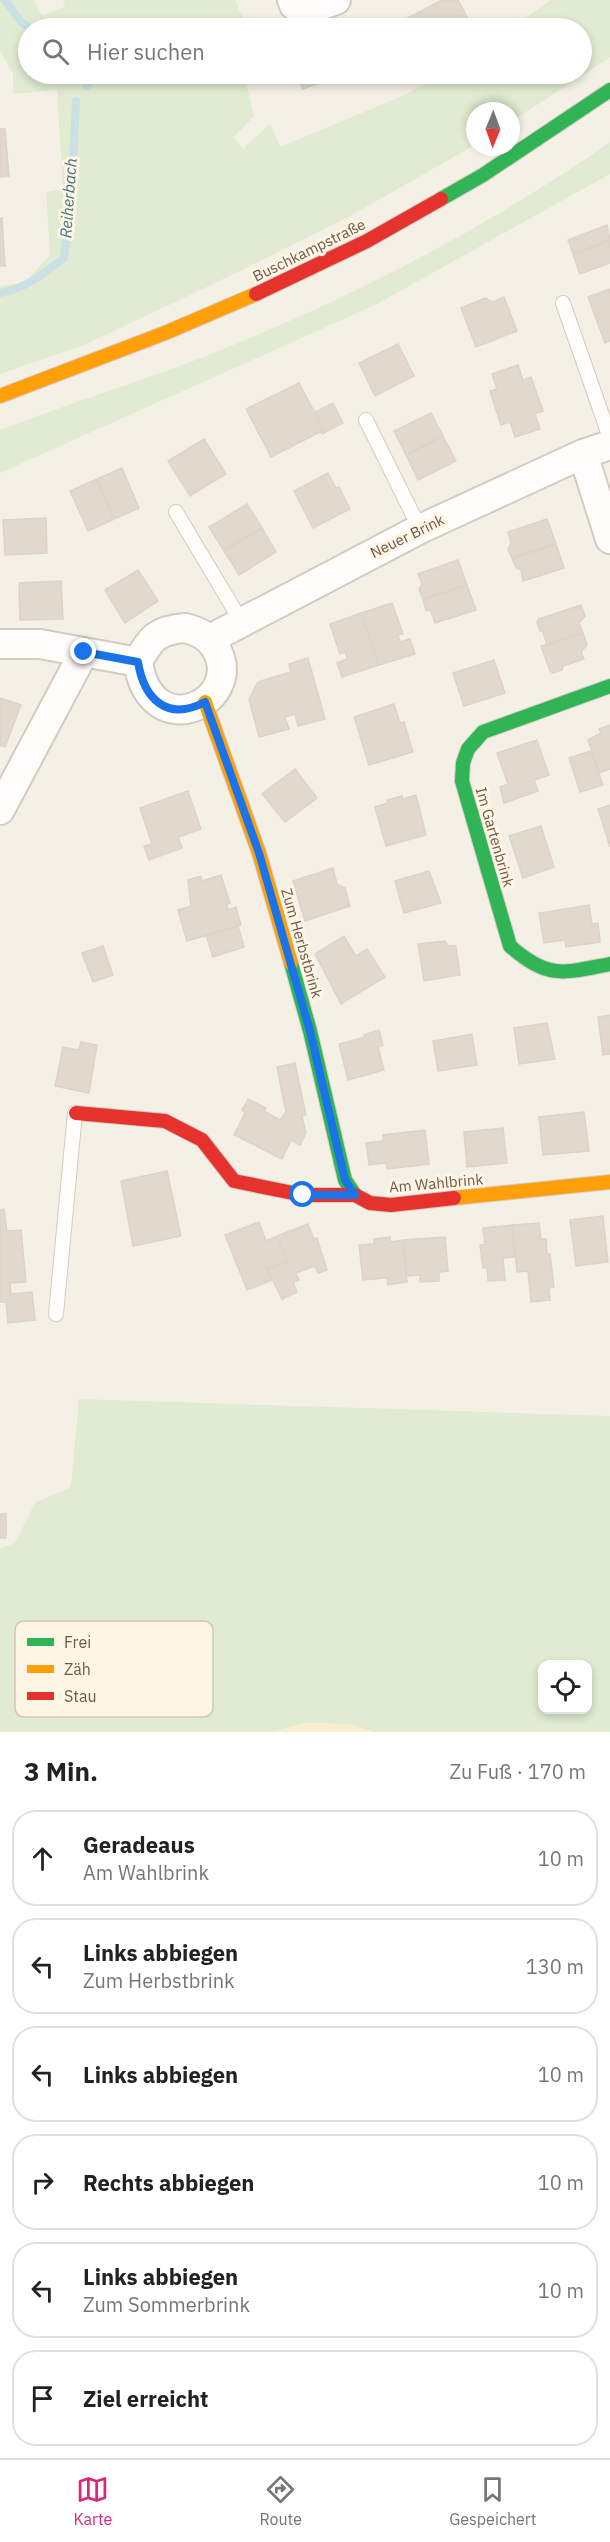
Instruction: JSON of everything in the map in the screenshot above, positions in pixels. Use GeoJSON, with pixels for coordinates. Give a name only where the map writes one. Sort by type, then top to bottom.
{"type":"FeatureCollection","features":[{"type":"Feature","properties":{"kind":"street"},"geometry":{"type":"LineString","coordinates":[[292,0],[294,5],[308,10],[336,0]]}},
{"type":"Feature","properties":{"kind":"street","name":"Buschkampstraße"},"geometry":{"type":"LineString","coordinates":[[0,396],[165,333],[272,287],[367,241],[483,175],[610,90]]}},
{"type":"Feature","properties":{"kind":"street","name":"Neuer Brink"},"geometry":{"type":"LineString","coordinates":[[210,639],[420,529],[583,454],[610,445]]}},
{"type":"Feature","properties":{"kind":"street"},"geometry":{"type":"LineString","coordinates":[[583,454],[610,539]]}},
{"type":"Feature","properties":{"kind":"street"},"geometry":{"type":"LineString","coordinates":[[185,628],[196,630],[210,639],[220,657],[222,671],[217,688],[205,702],[182,710],[167,707],[156,701],[144,688],[138,662],[152,639],[167,629],[185,628]]}},
{"type":"Feature","properties":{"kind":"street"},"geometry":{"type":"LineString","coordinates":[[0,644],[40,644],[138,662]]}},
{"type":"Feature","properties":{"kind":"street"},"geometry":{"type":"LineString","coordinates":[[0,810],[84,652]]}},
{"type":"Feature","properties":{"kind":"street","name":"Im Gartenbrink"},"geometry":{"type":"LineString","coordinates":[[610,686],[483,732],[468,748],[463,763],[462,781],[510,946],[525,961],[540,970],[558,972],[610,964]]}},
{"type":"Feature","properties":{"kind":"street","name":"Zum Herbstbrink"},"geometry":{"type":"LineString","coordinates":[[205,702],[259,853],[310,1031],[345,1180],[355,1195]]}},
{"type":"Feature","properties":{"kind":"street","name":"Am Wahlbrink"},"geometry":{"type":"LineString","coordinates":[[75,1113],[165,1121],[202,1140],[234,1181],[303,1195],[355,1195],[370,1203],[391,1205],[610,1182]]}},
{"type":"Feature","properties":{"kind":"lane"},"geometry":{"type":"LineString","coordinates":[[563,303],[610,438]]}},
{"type":"Feature","properties":{"kind":"lane"},"geometry":{"type":"LineString","coordinates":[[366,420],[420,529]]}},
{"type":"Feature","properties":{"kind":"lane"},"geometry":{"type":"LineString","coordinates":[[176,512],[241,621]]}},
{"type":"Feature","properties":{"kind":"lane"},"geometry":{"type":"LineString","coordinates":[[56,1314],[75,1113]]}},
{"type":"Feature","properties":{"kind":"green space"},"geometry":{"type":"Polygon","coordinates":[[[0,0],[34,0],[42,15],[63,8],[65,0],[235,0],[243,18],[18,18],[18,84],[246,84],[254,116],[234,137],[243,149],[270,123],[280,147],[407,94],[424,84],[569,84],[520,116],[520,102],[466,102],[466,150],[350,216],[205,288],[84,345],[0,374],[0,286],[24,283],[50,255],[46,192],[63,189],[57,90],[13,94],[13,74],[0,51],[0,0]]]}},
{"type":"Feature","properties":{"kind":"green space"},"geometry":{"type":"Polygon","coordinates":[[[551,0],[610,0],[610,57],[592,69],[592,18],[525,18],[551,0]]]}},
{"type":"Feature","properties":{"kind":"green space"},"geometry":{"type":"Polygon","coordinates":[[[610,142],[610,174],[375,305],[0,473],[0,430],[226,348],[375,281],[472,229],[610,142]]]}},
{"type":"Feature","properties":{"kind":"green space"},"geometry":{"type":"Polygon","coordinates":[[[79,1399],[610,1416],[610,1732],[374,1732],[349,1724],[304,1723],[272,1732],[0,1732],[0,1549],[15,1543],[35,1503],[71,1487],[79,1399]]]}},
{"type":"Feature","properties":{"kind":"sand"},"geometry":{"type":"Polygon","coordinates":[[[304,1723],[349,1724],[374,1732],[272,1732],[304,1723]]]}},
{"type":"Feature","properties":{"kind":"building"},"geometry":{"type":"Polygon","coordinates":[[[442,0],[458,0],[468,18],[408,18],[442,0]]]}},
{"type":"Feature","properties":{"kind":"building"},"geometry":{"type":"Polygon","coordinates":[[[301,84],[316,84],[303,89],[301,84]]]}},
{"type":"Feature","properties":{"kind":"building"},"geometry":{"type":"Polygon","coordinates":[[[0,129],[5,129],[9,176],[0,177],[0,129]]]}},
{"type":"Feature","properties":{"kind":"building"},"geometry":{"type":"Polygon","coordinates":[[[0,218],[2,218],[5,266],[0,266],[0,218]]]}},
{"type":"Feature","properties":{"kind":"building"},"geometry":{"type":"Polygon","coordinates":[[[607,225],[610,240],[573,254],[568,240],[607,225]]]}},
{"type":"Feature","properties":{"kind":"building"},"geometry":{"type":"Polygon","coordinates":[[[610,240],[610,263],[580,274],[573,254],[610,240]]]}},
{"type":"Feature","properties":{"kind":"building"},"geometry":{"type":"Polygon","coordinates":[[[610,289],[610,341],[605,343],[588,297],[610,289]]]}},
{"type":"Feature","properties":{"kind":"building"},"geometry":{"type":"Polygon","coordinates":[[[504,297],[517,331],[476,347],[461,308],[485,298],[493,302],[504,297]]]}},
{"type":"Feature","properties":{"kind":"building"},"geometry":{"type":"Polygon","coordinates":[[[398,344],[414,376],[375,396],[359,363],[398,344]]]}},
{"type":"Feature","properties":{"kind":"building"},"geometry":{"type":"Polygon","coordinates":[[[518,365],[523,380],[531,377],[543,411],[535,414],[540,429],[515,437],[510,422],[501,425],[490,391],[497,389],[492,374],[518,365]]]}},
{"type":"Feature","properties":{"kind":"building"},"geometry":{"type":"Polygon","coordinates":[[[299,383],[324,430],[271,457],[246,409],[299,383]]]}},
{"type":"Feature","properties":{"kind":"building"},"geometry":{"type":"Polygon","coordinates":[[[333,403],[343,423],[322,434],[324,430],[315,412],[333,403]]]}},
{"type":"Feature","properties":{"kind":"building"},"geometry":{"type":"Polygon","coordinates":[[[431,413],[443,436],[406,455],[394,431],[431,413]]]}},
{"type":"Feature","properties":{"kind":"building"},"geometry":{"type":"Polygon","coordinates":[[[443,436],[456,461],[418,480],[406,455],[443,436]]]}},
{"type":"Feature","properties":{"kind":"building"},"geometry":{"type":"Polygon","coordinates":[[[204,439],[226,474],[190,496],[168,461],[204,439]]]}},
{"type":"Feature","properties":{"kind":"building"},"geometry":{"type":"Polygon","coordinates":[[[122,468],[139,508],[114,519],[97,479],[122,468]]]}},
{"type":"Feature","properties":{"kind":"building"},"geometry":{"type":"Polygon","coordinates":[[[328,473],[336,488],[339,487],[350,509],[313,528],[294,491],[328,473]]]}},
{"type":"Feature","properties":{"kind":"building"},"geometry":{"type":"Polygon","coordinates":[[[97,479],[114,519],[88,531],[70,491],[97,479]]]}},
{"type":"Feature","properties":{"kind":"building"},"geometry":{"type":"Polygon","coordinates":[[[247,504],[262,528],[224,551],[209,527],[247,504]]]}},
{"type":"Feature","properties":{"kind":"building"},"geometry":{"type":"Polygon","coordinates":[[[46,518],[47,553],[5,555],[3,520],[46,518]]]}},
{"type":"Feature","properties":{"kind":"building"},"geometry":{"type":"Polygon","coordinates":[[[547,519],[556,544],[512,558],[508,549],[511,543],[508,532],[547,519]]]}},
{"type":"Feature","properties":{"kind":"building"},"geometry":{"type":"Polygon","coordinates":[[[262,528],[276,552],[239,575],[224,551],[262,528]]]}},
{"type":"Feature","properties":{"kind":"building"},"geometry":{"type":"Polygon","coordinates":[[[556,544],[564,568],[523,581],[521,570],[516,568],[512,558],[556,544]]]}},
{"type":"Feature","properties":{"kind":"building"},"geometry":{"type":"Polygon","coordinates":[[[458,560],[467,585],[423,599],[419,589],[422,584],[418,574],[458,560]]]}},
{"type":"Feature","properties":{"kind":"building"},"geometry":{"type":"Polygon","coordinates":[[[138,570],[158,601],[125,623],[105,590],[138,570]]]}},
{"type":"Feature","properties":{"kind":"building"},"geometry":{"type":"Polygon","coordinates":[[[61,581],[63,619],[20,620],[19,583],[61,581]]]}},
{"type":"Feature","properties":{"kind":"building"},"geometry":{"type":"Polygon","coordinates":[[[467,585],[476,610],[435,623],[431,611],[426,610],[423,599],[467,585]]]}},
{"type":"Feature","properties":{"kind":"building"},"geometry":{"type":"Polygon","coordinates":[[[392,603],[403,634],[398,635],[400,642],[410,639],[415,654],[379,665],[361,613],[392,603]]]}},
{"type":"Feature","properties":{"kind":"building"},"geometry":{"type":"Polygon","coordinates":[[[581,605],[585,616],[579,623],[583,633],[547,645],[537,622],[539,619],[581,605]]]}},
{"type":"Feature","properties":{"kind":"building"},"geometry":{"type":"Polygon","coordinates":[[[361,613],[379,665],[342,677],[337,663],[347,659],[345,652],[340,654],[330,624],[361,613]]]}},
{"type":"Feature","properties":{"kind":"building"},"geometry":{"type":"Polygon","coordinates":[[[583,633],[587,645],[581,652],[584,659],[563,666],[562,670],[553,673],[550,671],[541,646],[583,633]]]}},
{"type":"Feature","properties":{"kind":"building"},"geometry":{"type":"Polygon","coordinates":[[[308,658],[325,719],[298,726],[295,714],[285,717],[289,729],[259,737],[249,699],[258,682],[291,672],[289,664],[308,658]]]}},
{"type":"Feature","properties":{"kind":"building"},"geometry":{"type":"Polygon","coordinates":[[[494,660],[505,693],[464,706],[453,673],[494,660]]]}},
{"type":"Feature","properties":{"kind":"building"},"geometry":{"type":"Polygon","coordinates":[[[0,698],[21,705],[5,747],[0,745],[0,698]]]}},
{"type":"Feature","properties":{"kind":"building"},"geometry":{"type":"Polygon","coordinates":[[[394,704],[400,723],[404,722],[413,752],[369,765],[354,717],[394,704]]]}},
{"type":"Feature","properties":{"kind":"building"},"geometry":{"type":"Polygon","coordinates":[[[610,725],[610,769],[599,773],[588,740],[601,733],[599,729],[610,725]]]}},
{"type":"Feature","properties":{"kind":"building"},"geometry":{"type":"Polygon","coordinates":[[[537,740],[549,775],[534,780],[538,791],[504,803],[500,787],[508,784],[497,753],[537,740]]]}},
{"type":"Feature","properties":{"kind":"building"},"geometry":{"type":"Polygon","coordinates":[[[591,751],[603,785],[580,792],[569,758],[591,751]]]}},
{"type":"Feature","properties":{"kind":"building"},"geometry":{"type":"Polygon","coordinates":[[[295,769],[317,798],[285,822],[262,794],[295,769]]]}},
{"type":"Feature","properties":{"kind":"building"},"geometry":{"type":"Polygon","coordinates":[[[188,791],[201,829],[178,837],[182,848],[149,860],[144,846],[152,844],[140,808],[188,791]]]}},
{"type":"Feature","properties":{"kind":"building"},"geometry":{"type":"Polygon","coordinates":[[[416,795],[426,835],[386,846],[375,807],[388,803],[387,800],[416,795]]]}},
{"type":"Feature","properties":{"kind":"building"},"geometry":{"type":"Polygon","coordinates":[[[610,805],[610,847],[598,809],[610,805]]]}},
{"type":"Feature","properties":{"kind":"building"},"geometry":{"type":"Polygon","coordinates":[[[541,826],[554,867],[523,878],[509,836],[541,826]]]}},
{"type":"Feature","properties":{"kind":"building"},"geometry":{"type":"Polygon","coordinates":[[[333,868],[337,884],[345,888],[350,906],[305,921],[293,881],[333,868]]]}},
{"type":"Feature","properties":{"kind":"building"},"geometry":{"type":"Polygon","coordinates":[[[429,871],[441,903],[404,913],[395,881],[429,871]]]}},
{"type":"Feature","properties":{"kind":"building"},"geometry":{"type":"Polygon","coordinates":[[[221,875],[230,903],[227,904],[228,910],[236,907],[241,925],[187,941],[178,910],[191,906],[188,880],[201,876],[202,881],[221,875]]]}},
{"type":"Feature","properties":{"kind":"building"},"geometry":{"type":"Polygon","coordinates":[[[589,905],[592,924],[598,923],[600,942],[566,947],[565,940],[544,943],[539,913],[589,905]]]}},
{"type":"Feature","properties":{"kind":"building"},"geometry":{"type":"Polygon","coordinates":[[[238,926],[244,947],[213,957],[206,935],[238,926]]]}},
{"type":"Feature","properties":{"kind":"building"},"geometry":{"type":"Polygon","coordinates":[[[344,936],[356,956],[367,949],[385,977],[341,1004],[315,954],[344,936]]]}},
{"type":"Feature","properties":{"kind":"building"},"geometry":{"type":"Polygon","coordinates":[[[445,941],[448,946],[456,946],[460,975],[424,981],[418,944],[445,941]]]}},
{"type":"Feature","properties":{"kind":"building"},"geometry":{"type":"Polygon","coordinates":[[[103,946],[113,975],[93,982],[82,953],[103,946]]]}},
{"type":"Feature","properties":{"kind":"building"},"geometry":{"type":"Polygon","coordinates":[[[610,1015],[610,1054],[603,1055],[598,1017],[610,1015]]]}},
{"type":"Feature","properties":{"kind":"building"},"geometry":{"type":"Polygon","coordinates":[[[547,1023],[555,1059],[519,1064],[514,1028],[547,1023]]]}},
{"type":"Feature","properties":{"kind":"building"},"geometry":{"type":"Polygon","coordinates":[[[379,1030],[383,1045],[378,1047],[384,1070],[348,1080],[339,1044],[365,1037],[364,1035],[379,1030]]]}},
{"type":"Feature","properties":{"kind":"building"},"geometry":{"type":"Polygon","coordinates":[[[472,1034],[477,1065],[438,1071],[433,1041],[472,1034]]]}},
{"type":"Feature","properties":{"kind":"building"},"geometry":{"type":"Polygon","coordinates":[[[81,1042],[97,1045],[89,1093],[55,1086],[63,1047],[79,1050],[81,1042]]]}},
{"type":"Feature","properties":{"kind":"building"},"geometry":{"type":"Polygon","coordinates":[[[295,1063],[306,1115],[302,1116],[306,1133],[300,1145],[291,1140],[282,1159],[234,1135],[245,1113],[242,1110],[248,1099],[266,1108],[264,1111],[280,1120],[286,1112],[277,1067],[295,1063]]]}},
{"type":"Feature","properties":{"kind":"building"},"geometry":{"type":"Polygon","coordinates":[[[584,1112],[589,1151],[543,1155],[539,1117],[584,1112]]]}},
{"type":"Feature","properties":{"kind":"building"},"geometry":{"type":"Polygon","coordinates":[[[503,1128],[507,1163],[467,1167],[464,1132],[503,1128]]]}},
{"type":"Feature","properties":{"kind":"building"},"geometry":{"type":"Polygon","coordinates":[[[425,1130],[429,1164],[387,1169],[386,1163],[369,1165],[366,1143],[383,1141],[383,1135],[425,1130]]]}},
{"type":"Feature","properties":{"kind":"building"},"geometry":{"type":"Polygon","coordinates":[[[167,1171],[181,1236],[133,1246],[121,1181],[167,1171]]]}},
{"type":"Feature","properties":{"kind":"building"},"geometry":{"type":"Polygon","coordinates":[[[4,1209],[7,1231],[21,1230],[26,1282],[10,1283],[11,1294],[32,1292],[35,1320],[8,1323],[6,1302],[0,1302],[0,1210],[4,1209]]]}},
{"type":"Feature","properties":{"kind":"building"},"geometry":{"type":"Polygon","coordinates":[[[603,1216],[608,1262],[576,1266],[570,1220],[603,1216]]]}},
{"type":"Feature","properties":{"kind":"building"},"geometry":{"type":"Polygon","coordinates":[[[259,1222],[266,1241],[277,1236],[287,1262],[267,1269],[272,1280],[247,1290],[225,1235],[259,1222]]]}},
{"type":"Feature","properties":{"kind":"building"},"geometry":{"type":"Polygon","coordinates":[[[539,1223],[541,1239],[546,1239],[547,1254],[550,1254],[554,1287],[549,1288],[550,1300],[531,1302],[528,1271],[517,1272],[512,1225],[539,1223]]]}},
{"type":"Feature","properties":{"kind":"building"},"geometry":{"type":"Polygon","coordinates":[[[308,1224],[314,1239],[317,1238],[327,1270],[318,1273],[315,1266],[296,1273],[299,1280],[293,1282],[297,1292],[282,1299],[267,1269],[287,1262],[277,1236],[308,1224]]]}},
{"type":"Feature","properties":{"kind":"building"},"geometry":{"type":"Polygon","coordinates":[[[512,1225],[515,1257],[503,1258],[505,1280],[488,1281],[487,1267],[483,1268],[480,1245],[485,1244],[483,1228],[512,1225]]]}},
{"type":"Feature","properties":{"kind":"building"},"geometry":{"type":"Polygon","coordinates":[[[390,1237],[390,1242],[403,1240],[407,1282],[388,1285],[387,1278],[363,1280],[359,1245],[374,1244],[374,1239],[390,1237]]]}},
{"type":"Feature","properties":{"kind":"building"},"geometry":{"type":"Polygon","coordinates":[[[445,1237],[448,1271],[439,1272],[439,1281],[420,1282],[420,1275],[407,1276],[403,1240],[445,1237]]]}},
{"type":"Feature","properties":{"kind":"building"},"geometry":{"type":"Polygon","coordinates":[[[0,1514],[6,1514],[6,1538],[0,1538],[0,1514]]]}},
{"type":"Feature","properties":{"kind":"waterway","name":"Reiherbach"},"geometry":{"type":"LineString","coordinates":[[5,0],[18,18]]}},
{"type":"Feature","properties":{"kind":"waterway","name":"Reiherbach"},"geometry":{"type":"LineString","coordinates":[[0,293],[26,284],[64,258],[71,204],[76,101]]}},
{"type":"Feature","properties":{"kind":"traffic: fast"},"geometry":{"type":"LineString","coordinates":[[441,199],[483,175],[610,90]]}},
{"type":"Feature","properties":{"kind":"traffic: fast"},"geometry":{"type":"LineString","coordinates":[[610,686],[483,732],[468,749],[463,763],[462,781],[510,946],[535,964],[557,971],[580,970],[610,964]]}},
{"type":"Feature","properties":{"kind":"traffic: fast"},"geometry":{"type":"LineString","coordinates":[[291,963],[310,1031],[345,1180],[355,1195]]}},
{"type":"Feature","properties":{"kind":"traffic: slow"},"geometry":{"type":"LineString","coordinates":[[0,396],[165,333],[256,294]]}},
{"type":"Feature","properties":{"kind":"traffic: slow"},"geometry":{"type":"LineString","coordinates":[[205,702],[259,853],[291,963]]}},
{"type":"Feature","properties":{"kind":"traffic: slow"},"geometry":{"type":"LineString","coordinates":[[454,1198],[610,1182]]}},
{"type":"Feature","properties":{"kind":"traffic: jam"},"geometry":{"type":"LineString","coordinates":[[256,294],[367,241],[441,199]]}},
{"type":"Feature","properties":{"kind":"traffic: jam"},"geometry":{"type":"LineString","coordinates":[[76,1113],[165,1121],[202,1140],[234,1181],[303,1195],[355,1195],[370,1203],[391,1205],[454,1198]]}},
{"type":"Feature","properties":{"kind":"route"},"geometry":{"type":"LineString","coordinates":[[84,652],[138,662],[144,688],[156,701],[167,707],[182,710],[205,702],[259,853],[310,1031],[345,1180],[355,1195],[303,1195]]}}]}
